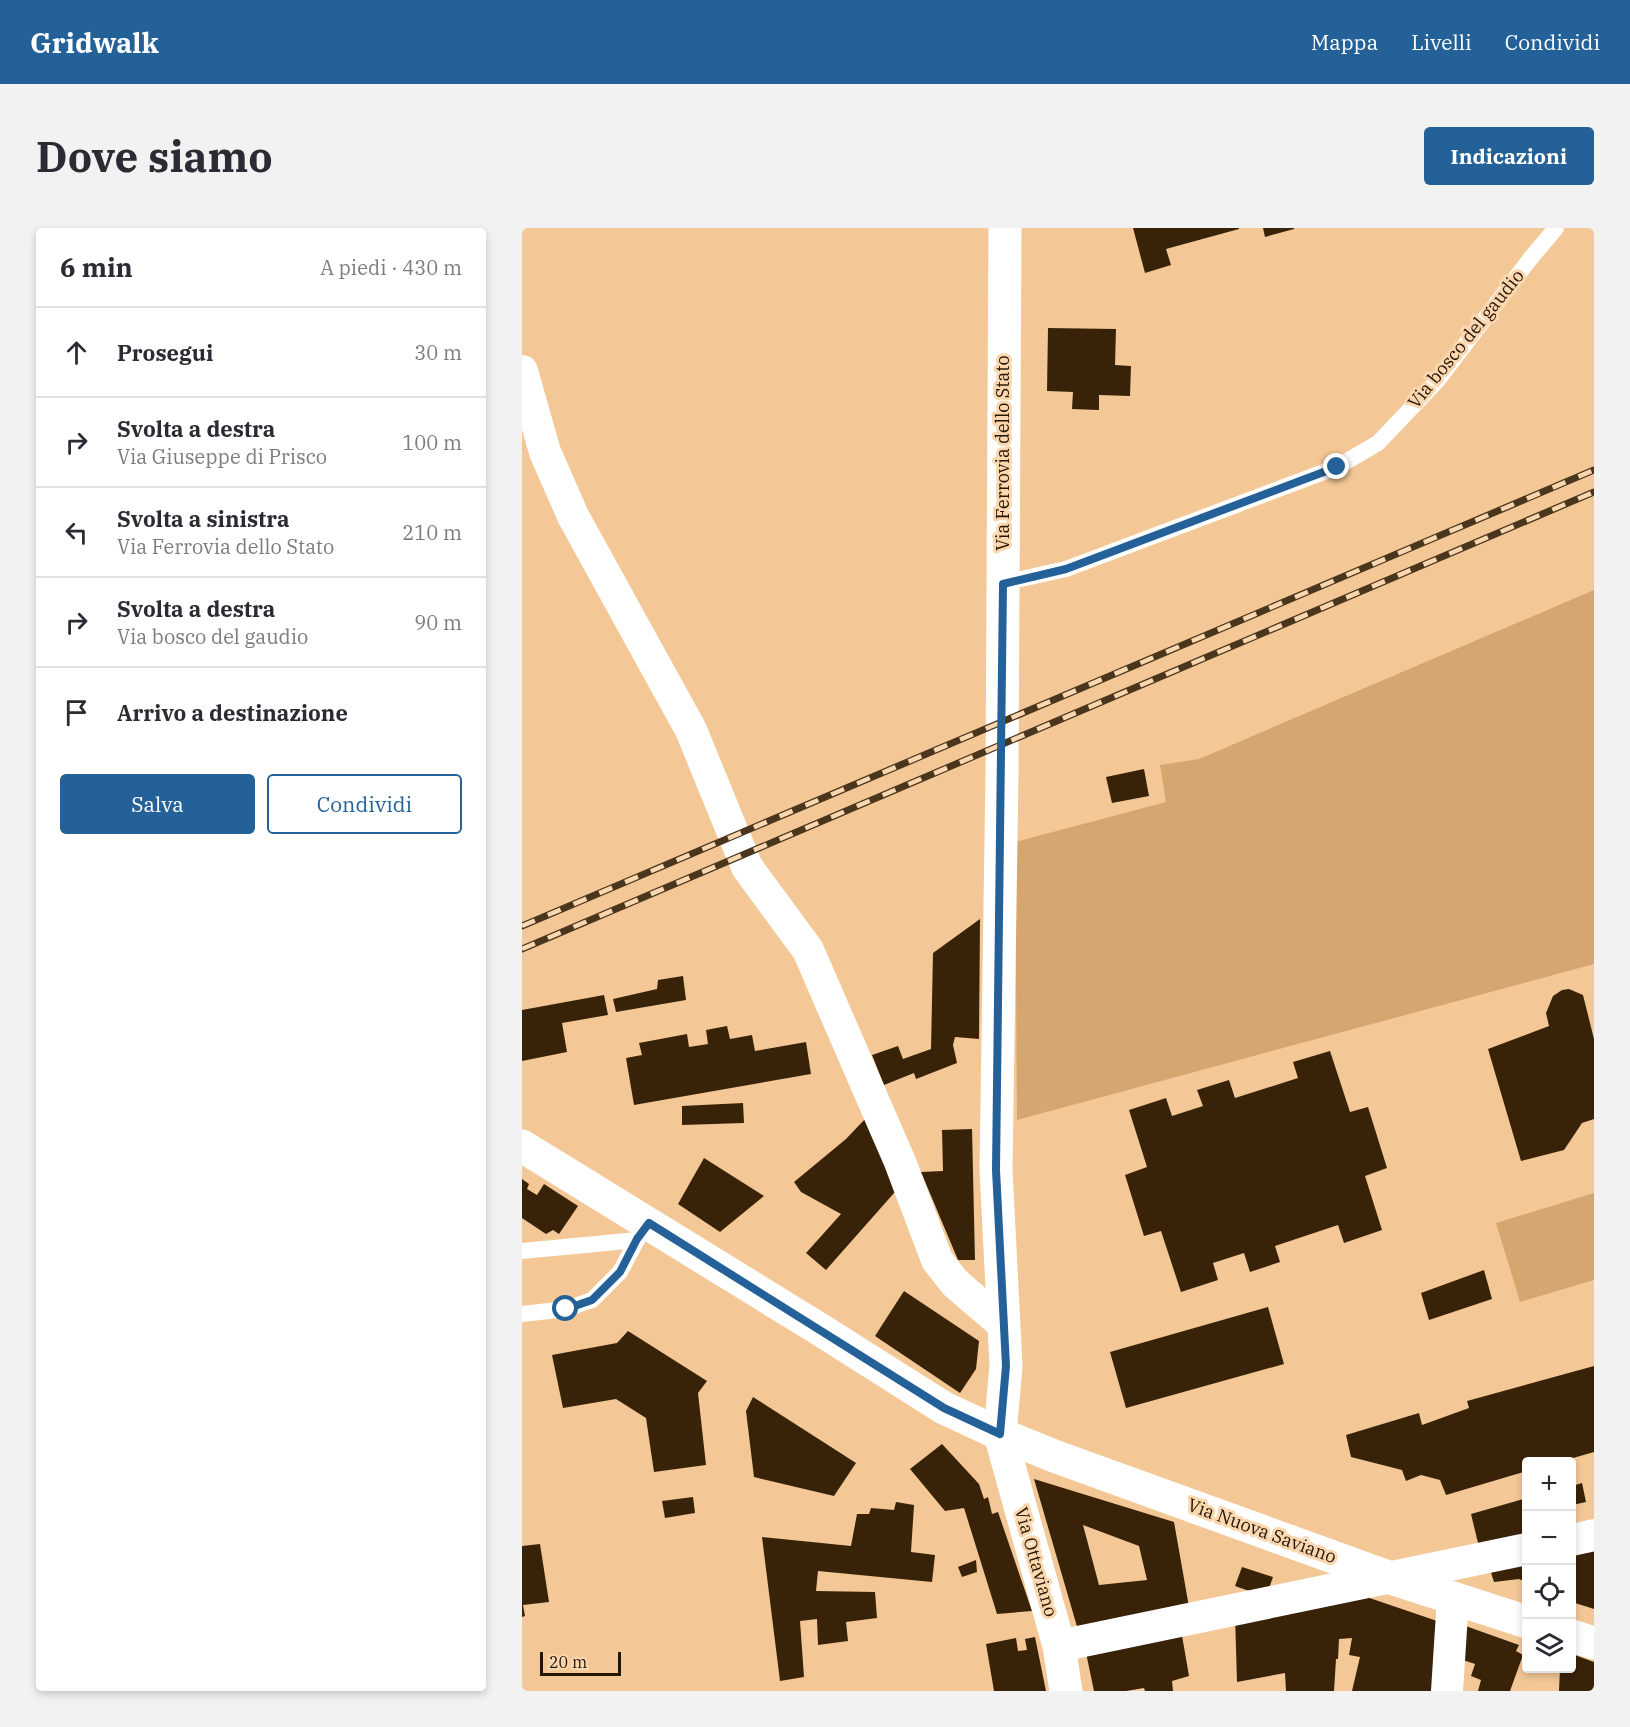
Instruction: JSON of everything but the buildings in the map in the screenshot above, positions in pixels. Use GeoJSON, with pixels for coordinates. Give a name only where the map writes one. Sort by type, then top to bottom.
{"type":"FeatureCollection","features":[{"type":"Feature","properties":{"kind":"main road","name":"Via Ferrovia dello Stato"},"geometry":{"type":"LineString","coordinates":[[1000,1434],[1006,1366],[996,1170],[1005,228]]}},
{"type":"Feature","properties":{"kind":"main road","name":"Via Nuova Saviano"},"geometry":{"type":"LineString","coordinates":[[522,1146],[643,1231],[944,1408],[1054,1456],[1391,1578],[1522,1620]]}},
{"type":"Feature","properties":{"kind":"main road","name":"Via Ottaviano"},"geometry":{"type":"LineString","coordinates":[[1000,1434],[1059,1646],[1066,1691]]}},
{"type":"Feature","properties":{"kind":"main road"},"geometry":{"type":"LineString","coordinates":[[1576,1637],[1594,1643]]}},
{"type":"Feature","properties":{"kind":"street"},"geometry":{"type":"LineString","coordinates":[[522,371],[545,452],[573,516],[691,730],[747,867],[808,950],[900,1162],[937,1260],[955,1283],[1004,1325]]}},
{"type":"Feature","properties":{"kind":"street"},"geometry":{"type":"LineString","coordinates":[[1576,1539],[1594,1535]]}},
{"type":"Feature","properties":{"kind":"street"},"geometry":{"type":"LineString","coordinates":[[1059,1646],[1522,1551]]}},
{"type":"Feature","properties":{"kind":"street"},"geometry":{"type":"LineString","coordinates":[[1447,1691],[1453,1598]]}},
{"type":"Feature","properties":{"kind":"lane","name":"Via bosco del gaudio"},"geometry":{"type":"LineString","coordinates":[[1003,584],[1077,565],[1337,467],[1378,443],[1438,380],[1556,228]]}},
{"type":"Feature","properties":{"kind":"lane"},"geometry":{"type":"LineString","coordinates":[[522,1251],[643,1231]]}},
{"type":"Feature","properties":{"kind":"lane"},"geometry":{"type":"LineString","coordinates":[[522,1314],[566,1309],[592,1300],[620,1272],[643,1231]]}},
{"type":"Feature","properties":{"kind":"shaded area"},"geometry":{"type":"Polygon","coordinates":[[[1594,590],[1594,964],[1017,1120],[1015,842],[1166,802],[1160,765],[1199,759],[1594,590]]]}},
{"type":"Feature","properties":{"kind":"shaded area"},"geometry":{"type":"Polygon","coordinates":[[[1594,1193],[1594,1280],[1520,1302],[1496,1223],[1594,1193]]]}},
{"type":"Feature","properties":{"kind":"railway"},"geometry":{"type":"LineString","coordinates":[[522,926],[1594,470]]}},
{"type":"Feature","properties":{"kind":"railway"},"geometry":{"type":"LineString","coordinates":[[522,949],[1594,492]]}},
{"type":"Feature","properties":{"kind":"route"},"geometry":{"type":"LineString","coordinates":[[566,1309],[592,1300],[620,1272],[637,1239],[649,1223],[944,1408],[1000,1434],[1006,1366],[996,1170],[1003,584],[1066,569],[1337,467]]}}]}
